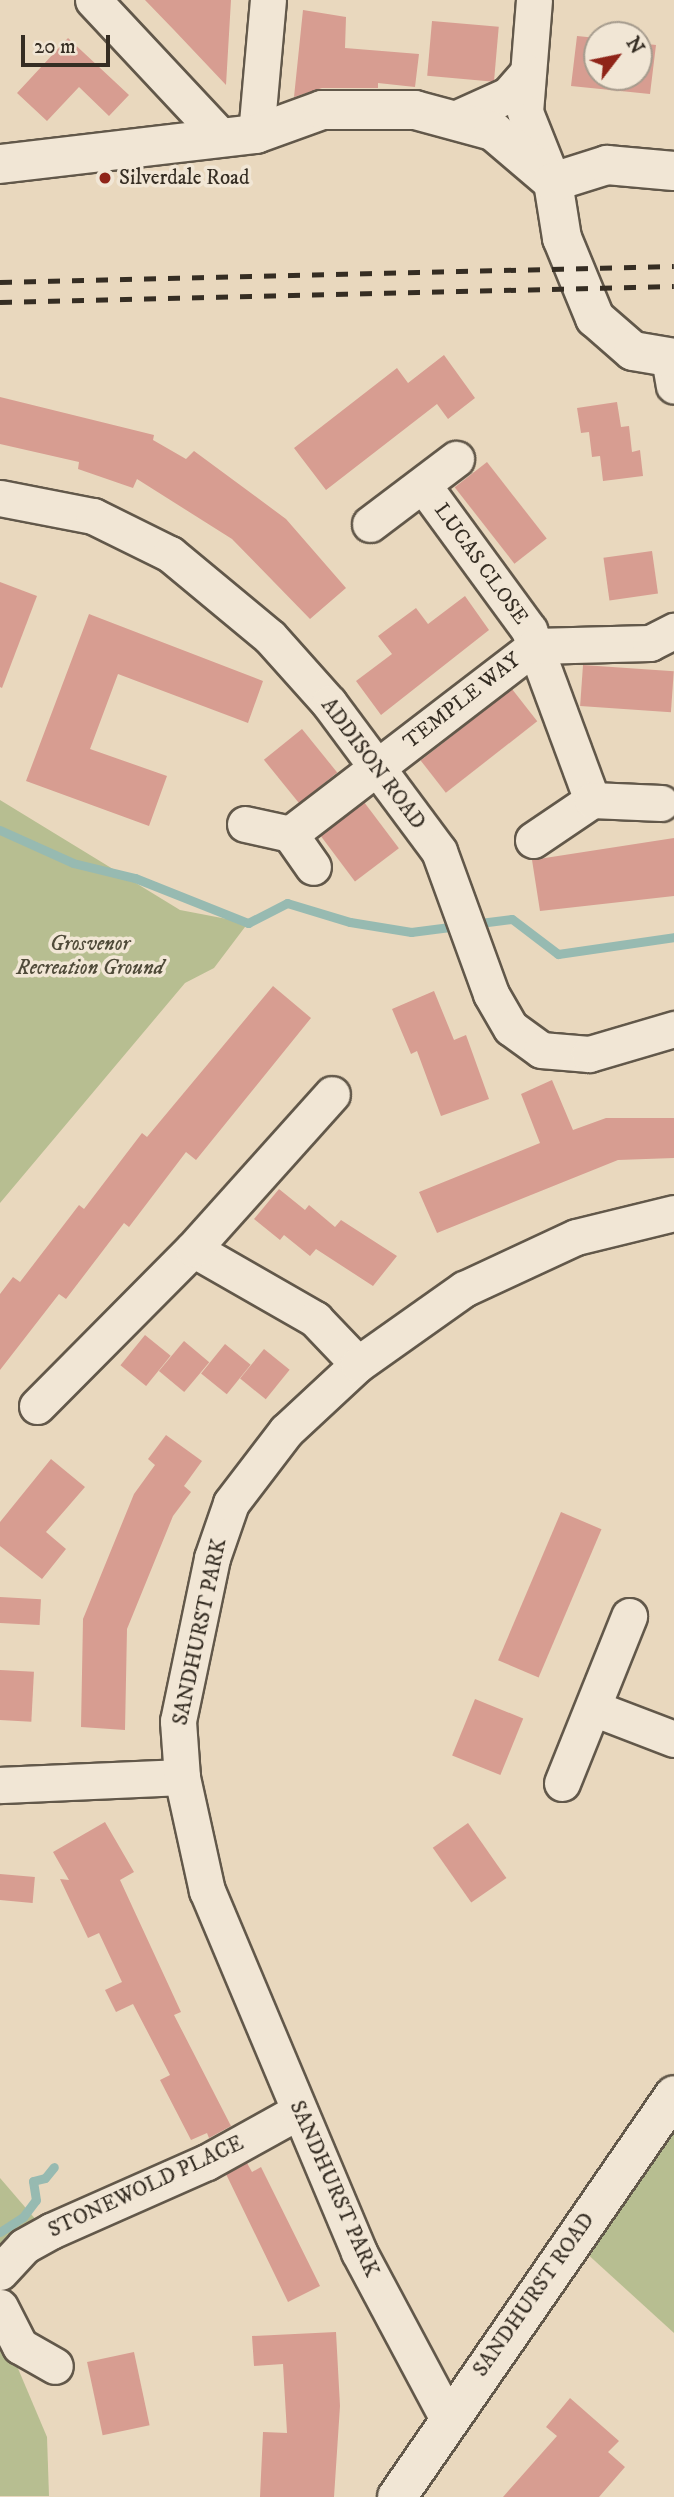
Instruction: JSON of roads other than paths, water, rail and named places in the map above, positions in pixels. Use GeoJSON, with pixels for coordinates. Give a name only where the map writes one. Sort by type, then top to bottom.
{"type":"FeatureCollection","features":[{"type":"Feature","properties":{"kind":"street"},"geometry":{"type":"LineString","coordinates":[[93,0],[239,136]]}},
{"type":"Feature","properties":{"kind":"street"},"geometry":{"type":"LineString","coordinates":[[239,136],[268,0]]}},
{"type":"Feature","properties":{"kind":"street"},"geometry":{"type":"LineString","coordinates":[[534,0],[525,112],[553,181],[562,238],[595,318],[633,351],[672,367]]}},
{"type":"Feature","properties":{"kind":"street"},"geometry":{"type":"LineString","coordinates":[[457,118],[508,94],[528,72]]}},
{"type":"Feature","properties":{"kind":"street"},"geometry":{"type":"LineString","coordinates":[[0,164],[239,136],[323,110],[415,110],[457,118],[493,131],[553,181]]}},
{"type":"Feature","properties":{"kind":"street"},"geometry":{"type":"LineString","coordinates":[[553,181],[607,165],[674,171]]}},
{"type":"Feature","properties":{"kind":"street","name":"LUCAS CLOSE"},"geometry":{"type":"LineString","coordinates":[[370,524],[456,459]]}},
{"type":"Feature","properties":{"kind":"street","name":"LUCAS CLOSE"},"geometry":{"type":"LineString","coordinates":[[423,485],[535,646],[592,800]]}},
{"type":"Feature","properties":{"kind":"street","name":"ADDISON ROAD"},"geometry":{"type":"LineString","coordinates":[[0,498],[93,516],[170,554],[270,637],[378,767],[439,851],[457,907],[491,994],[511,1028],[541,1050],[589,1054],[674,1029]]}},
{"type":"Feature","properties":{"kind":"street","name":"TEMPLE WAY"},"geometry":{"type":"LineString","coordinates":[[290,834],[535,646],[650,643],[674,631]]}},
{"type":"Feature","properties":{"kind":"street"},"geometry":{"type":"LineString","coordinates":[[533,840],[592,800],[661,803]]}},
{"type":"Feature","properties":{"kind":"street"},"geometry":{"type":"LineString","coordinates":[[245,824],[290,834],[313,867]]}},
{"type":"Feature","properties":{"kind":"street"},"geometry":{"type":"LineString","coordinates":[[37,1406],[193,1249],[332,1094]]}},
{"type":"Feature","properties":{"kind":"street","name":"SANDHURST PARK"},"geometry":{"type":"LineString","coordinates":[[448,2419],[359,2252],[207,1891],[181,1777],[178,1721],[212,1558],[231,1503],[286,1431],[358,1364],[464,1289],[521,1259],[576,1237],[674,1213]]}},
{"type":"Feature","properties":{"kind":"street"},"geometry":{"type":"LineString","coordinates":[[193,1249],[315,1319],[358,1364]]}},
{"type":"Feature","properties":{"kind":"street"},"geometry":{"type":"LineString","coordinates":[[562,1783],[629,1616]]}},
{"type":"Feature","properties":{"kind":"street"},"geometry":{"type":"LineString","coordinates":[[593,1708],[674,1739]]}},
{"type":"Feature","properties":{"kind":"street"},"geometry":{"type":"LineString","coordinates":[[0,1785],[181,1777]]}},
{"type":"Feature","properties":{"kind":"street","name":"SANDHURST ROAD"},"geometry":{"type":"LineString","coordinates":[[397,2497],[448,2419],[674,2095]]}},
{"type":"Feature","properties":{"kind":"street","name":"STONEWOLD PLACE"},"geometry":{"type":"LineString","coordinates":[[0,2272],[24,2246],[51,2231],[206,2162],[299,2111]]}},
{"type":"Feature","properties":{"kind":"street"},"geometry":{"type":"LineString","coordinates":[[0,2307],[20,2346],[55,2366]]}},
{"type":"Feature","properties":{"kind":"waterway"},"geometry":{"type":"LineString","coordinates":[[0,830],[73,863],[135,878],[248,923],[287,903],[350,922],[411,932],[458,926]]}},
{"type":"Feature","properties":{"kind":"waterway"},"geometry":{"type":"LineString","coordinates":[[472,924],[512,919],[558,954],[674,937]]}},
{"type":"Feature","properties":{"kind":"waterway"},"geometry":{"type":"LineString","coordinates":[[0,2232],[23,2217],[36,2200],[33,2181],[45,2178],[54,2167]]}},
{"type":"Feature","properties":{"kind":"railway"},"geometry":{"type":"LineString","coordinates":[[0,282],[674,266]]}},
{"type":"Feature","properties":{"kind":"railway"},"geometry":{"type":"LineString","coordinates":[[0,302],[674,286]]}},
{"type":"Feature","properties":{"kind":"place","name":"Silverdale Road"},"geometry":{"type":"Point","coordinates":[105,178]}},
{"type":"Feature","properties":{"kind":"park label","name":"Grosvenor Recreation Ground"},"geometry":{"type":"Point","coordinates":[90,956]}}]}
